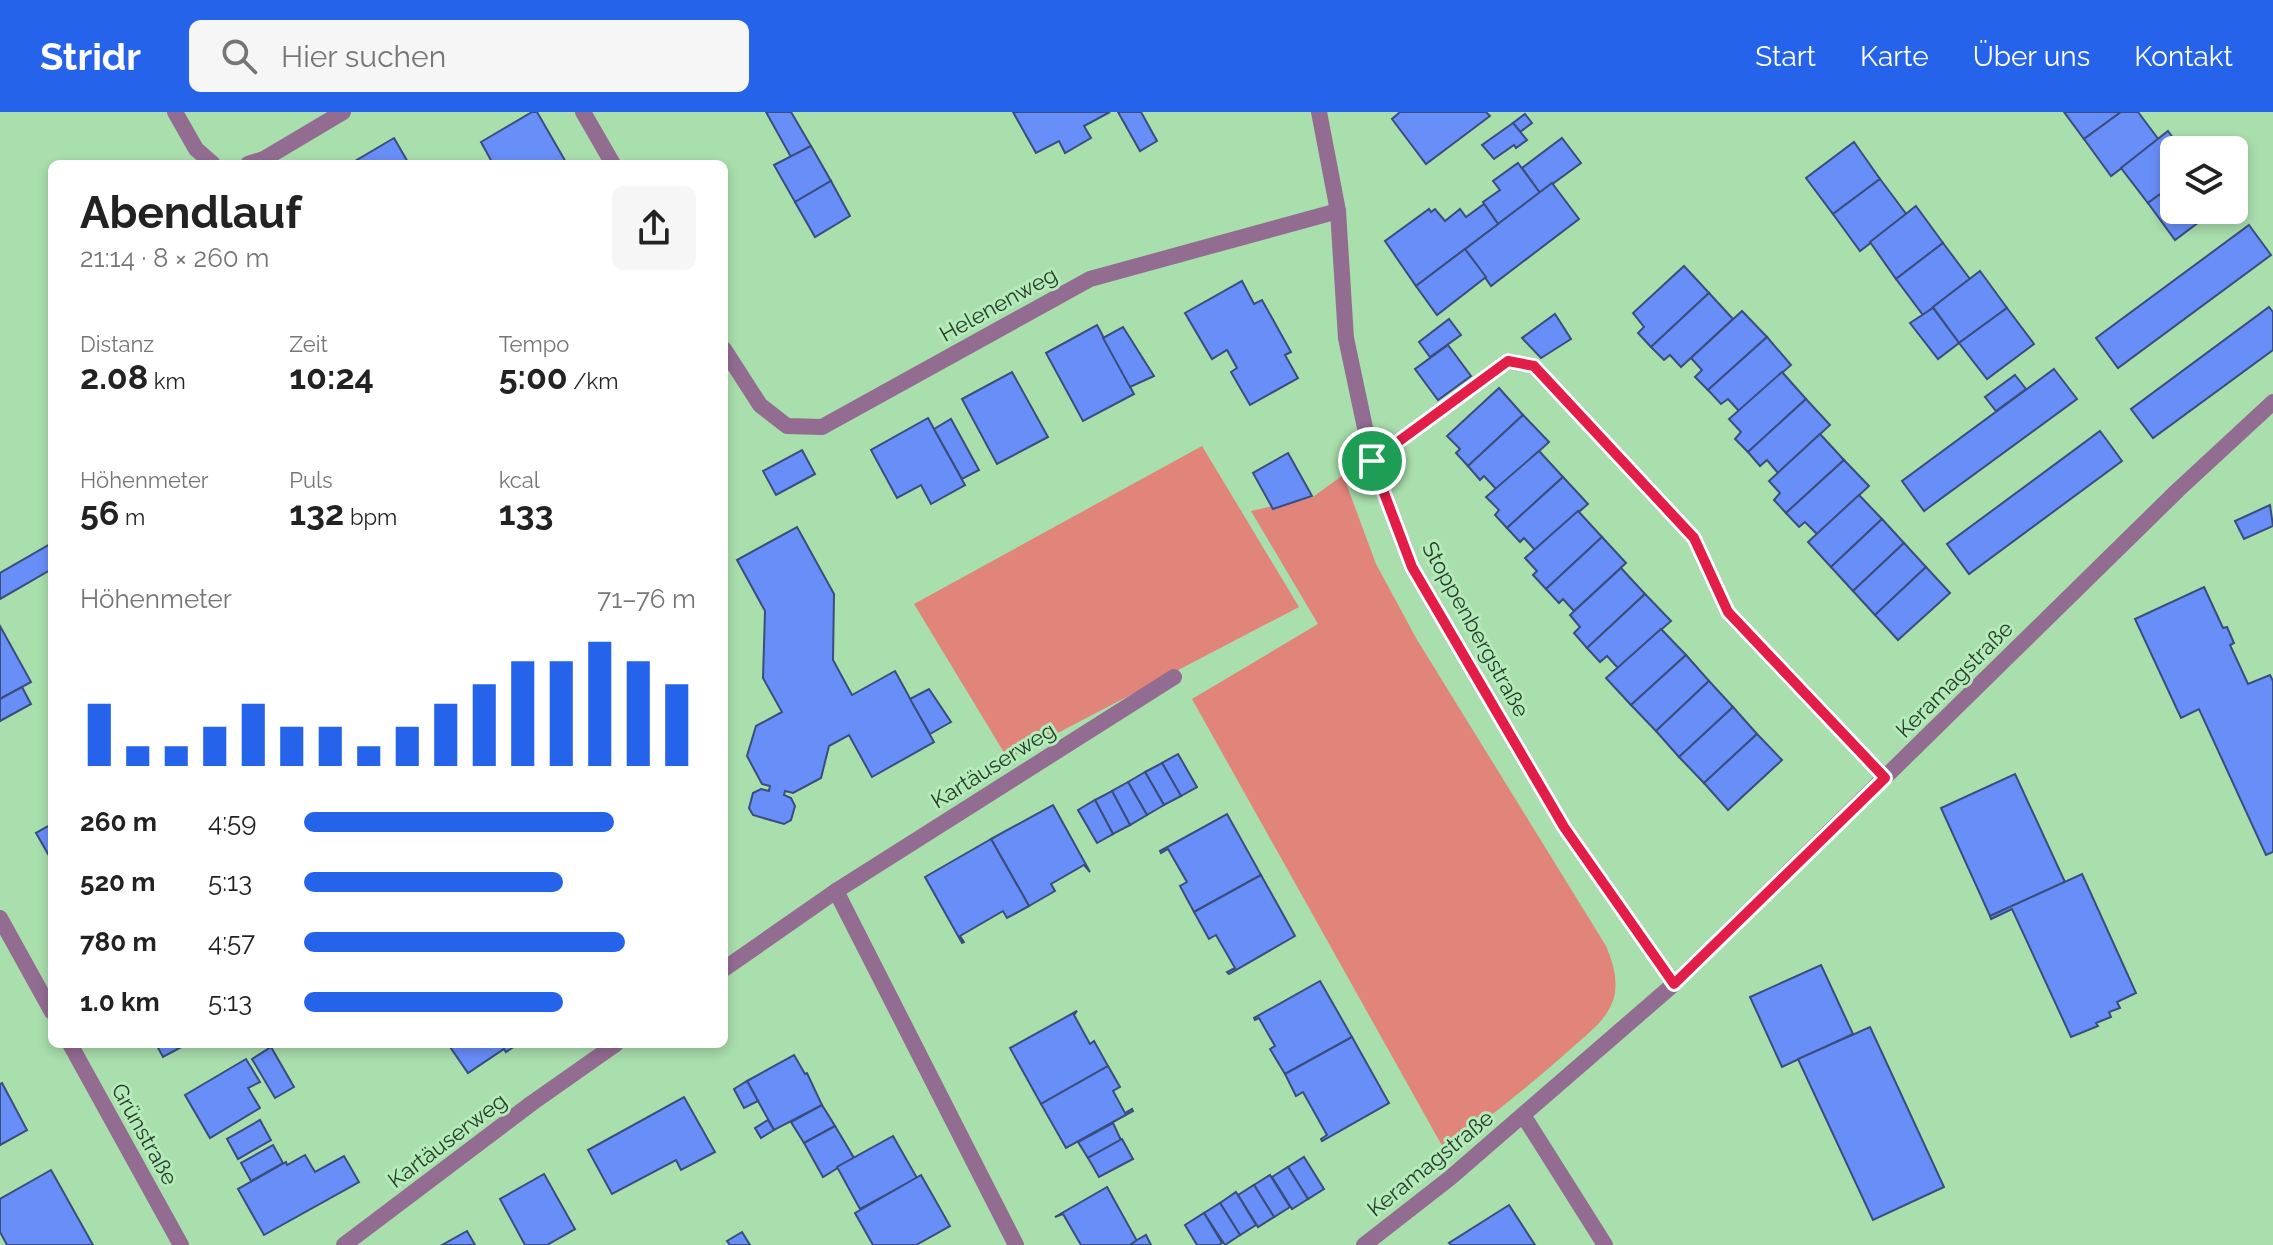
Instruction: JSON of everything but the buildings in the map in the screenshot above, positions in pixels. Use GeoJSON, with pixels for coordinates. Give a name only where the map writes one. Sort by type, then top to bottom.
{"type":"FeatureCollection","features":[{"type":"Feature","properties":{"kind":"street"},"geometry":{"type":"LineString","coordinates":[[175,112],[196,149],[208,160]]}},
{"type":"Feature","properties":{"kind":"street"},"geometry":{"type":"LineString","coordinates":[[261,160],[343,112]]}},
{"type":"Feature","properties":{"kind":"street"},"geometry":{"type":"LineString","coordinates":[[583,112],[611,160]]}},
{"type":"Feature","properties":{"kind":"street","name":"Stoppenbergstraße"},"geometry":{"type":"LineString","coordinates":[[1319,112],[1338,211],[1346,338],[1372,461],[1412,567],[1564,827],[1674,984]]}},
{"type":"Feature","properties":{"kind":"street","name":"Helenenweg"},"geometry":{"type":"LineString","coordinates":[[728,355],[760,405],[787,426],[822,427],[1090,279],[1338,211]]}},
{"type":"Feature","properties":{"kind":"street"},"geometry":{"type":"LineString","coordinates":[[1372,461],[1508,361],[1534,366],[1694,538],[1728,612],[1885,778]]}},
{"type":"Feature","properties":{"kind":"street","name":"Keramagstraße"},"geometry":{"type":"LineString","coordinates":[[1364,1245],[1450,1178],[1674,984],[2178,490],[2273,402]]}},
{"type":"Feature","properties":{"kind":"street","name":"Kartäuserweg"},"geometry":{"type":"LineString","coordinates":[[728,966],[836,891],[1174,677]]}},
{"type":"Feature","properties":{"kind":"street"},"geometry":{"type":"LineString","coordinates":[[836,891],[1016,1245]]}},
{"type":"Feature","properties":{"kind":"street"},"geometry":{"type":"LineString","coordinates":[[0,918],[48,1005]]}},
{"type":"Feature","properties":{"kind":"street","name":"Grünstraße"},"geometry":{"type":"LineString","coordinates":[[72,1048],[181,1245]]}},
{"type":"Feature","properties":{"kind":"street","name":"Kartäuserweg"},"geometry":{"type":"LineString","coordinates":[[344,1245],[610,1048]]}},
{"type":"Feature","properties":{"kind":"street","name":"Keramagstraße"},"geometry":{"type":"LineString","coordinates":[[1523,1115],[1605,1245]]}},
{"type":"Feature","properties":{"kind":"shaded area"},"geometry":{"type":"Polygon","coordinates":[[[1202,446],[1299,607],[1008,759],[914,604],[1202,446]]]}},
{"type":"Feature","properties":{"kind":"shaded area"},"geometry":{"type":"Polygon","coordinates":[[[1343,475],[1376,564],[1416,638],[1606,946],[1614,971],[1612,1003],[1597,1026],[1445,1151],[1192,699],[1318,624],[1251,511],[1313,497],[1343,475]]]}},
{"type":"Feature","properties":{"kind":"route"},"geometry":{"type":"LineString","coordinates":[[1508,361],[1534,366],[1694,538],[1728,612],[1885,778],[1674,984],[1564,827],[1412,567],[1372,461],[1508,361]]}}]}
